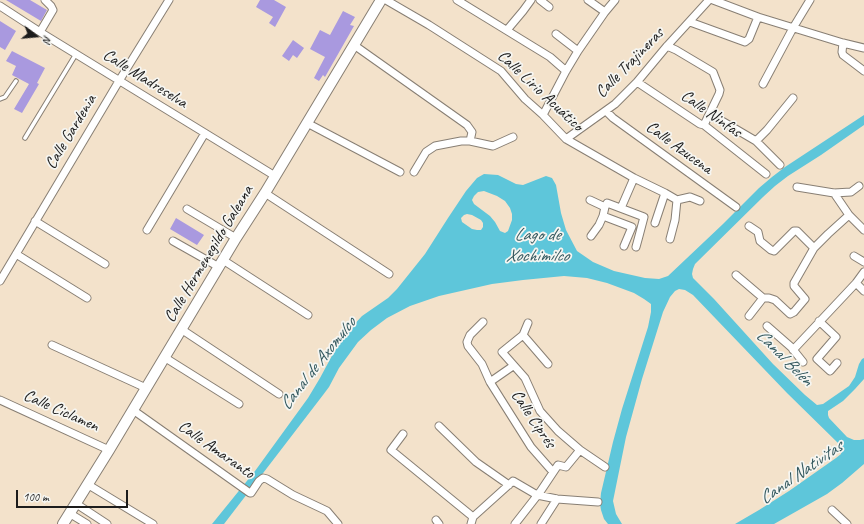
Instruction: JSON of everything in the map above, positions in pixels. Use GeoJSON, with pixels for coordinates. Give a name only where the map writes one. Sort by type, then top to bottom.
{"type":"FeatureCollection","features":[{"type":"Feature","properties":{"kind":"street"},"geometry":{"type":"LineString","coordinates":[[40,32],[53,10],[45,0]]}},
{"type":"Feature","properties":{"kind":"street","name":"Calle Gardenia"},"geometry":{"type":"LineString","coordinates":[[0,281],[169,0]]}},
{"type":"Feature","properties":{"kind":"street","name":"Calle Hermenegildo Galeana"},"geometry":{"type":"LineString","coordinates":[[63,524],[236,238],[308,123],[381,0]]}},
{"type":"Feature","properties":{"kind":"street","name":"Calle Lirio Acuático"},"geometry":{"type":"LineString","coordinates":[[386,0],[429,25],[501,71],[525,99],[566,139],[634,178],[677,200]]}},
{"type":"Feature","properties":{"kind":"street"},"geometry":{"type":"LineString","coordinates":[[457,0],[550,57],[566,71]]}},
{"type":"Feature","properties":{"kind":"street"},"geometry":{"type":"LineString","coordinates":[[508,30],[531,0]]}},
{"type":"Feature","properties":{"kind":"street"},"geometry":{"type":"LineString","coordinates":[[540,0],[549,8]]}},
{"type":"Feature","properties":{"kind":"street"},"geometry":{"type":"LineString","coordinates":[[588,0],[605,12]]}},
{"type":"Feature","properties":{"kind":"street"},"geometry":{"type":"LineString","coordinates":[[543,115],[578,51],[615,0]]}},
{"type":"Feature","properties":{"kind":"street"},"geometry":{"type":"LineString","coordinates":[[711,0],[793,28],[864,48]]}},
{"type":"Feature","properties":{"kind":"street","name":"Calle Trajineras"},"geometry":{"type":"LineString","coordinates":[[566,139],[615,104],[637,82],[667,46],[711,0]]}},
{"type":"Feature","properties":{"kind":"street"},"geometry":{"type":"LineString","coordinates":[[763,84],[810,0]]}},
{"type":"Feature","properties":{"kind":"street","name":"Calle Madreselva"},"geometry":{"type":"LineString","coordinates":[[0,6],[119,81],[275,176]]}},
{"type":"Feature","properties":{"kind":"street"},"geometry":{"type":"LineString","coordinates":[[690,22],[745,42],[749,39],[758,17]]}},
{"type":"Feature","properties":{"kind":"street"},"geometry":{"type":"LineString","coordinates":[[556,34],[578,51]]}},
{"type":"Feature","properties":{"kind":"street"},"geometry":{"type":"LineString","coordinates":[[843,43],[843,55],[864,71]]}},
{"type":"Feature","properties":{"kind":"street"},"geometry":{"type":"LineString","coordinates":[[354,45],[467,125],[472,132],[470,141]]}},
{"type":"Feature","properties":{"kind":"street"},"geometry":{"type":"LineString","coordinates":[[667,46],[713,72],[720,90],[720,94],[704,125]]}},
{"type":"Feature","properties":{"kind":"street","name":"Calle Ninfas"},"geometry":{"type":"LineString","coordinates":[[637,82],[700,124],[704,125],[766,174]]}},
{"type":"Feature","properties":{"kind":"street"},"geometry":{"type":"LineString","coordinates":[[756,141],[793,98]]}},
{"type":"Feature","properties":{"kind":"street","name":"Calle Azucena"},"geometry":{"type":"LineString","coordinates":[[606,110],[613,118],[736,207]]}},
{"type":"Feature","properties":{"kind":"street"},"geometry":{"type":"LineString","coordinates":[[710,114],[756,141],[780,165]]}},
{"type":"Feature","properties":{"kind":"street"},"geometry":{"type":"LineString","coordinates":[[308,123],[400,172]]}},
{"type":"Feature","properties":{"kind":"street"},"geometry":{"type":"LineString","coordinates":[[147,230],[205,133]]}},
{"type":"Feature","properties":{"kind":"street"},"geometry":{"type":"LineString","coordinates":[[414,172],[426,152],[435,146],[461,141],[470,141],[493,146],[513,137]]}},
{"type":"Feature","properties":{"kind":"street"},"geometry":{"type":"LineString","coordinates":[[621,208],[634,178]]}},
{"type":"Feature","properties":{"kind":"street"},"geometry":{"type":"LineString","coordinates":[[797,187],[834,193],[851,192],[859,186]]}},
{"type":"Feature","properties":{"kind":"street"},"geometry":{"type":"LineString","coordinates":[[265,193],[389,274]]}},
{"type":"Feature","properties":{"kind":"street"},"geometry":{"type":"LineString","coordinates":[[654,223],[665,193]]}},
{"type":"Feature","properties":{"kind":"street"},"geometry":{"type":"LineString","coordinates":[[834,193],[849,215],[864,230]]}},
{"type":"Feature","properties":{"kind":"street"},"geometry":{"type":"LineString","coordinates":[[670,239],[675,220],[677,200],[690,197],[700,201]]}},
{"type":"Feature","properties":{"kind":"street"},"geometry":{"type":"LineString","coordinates":[[590,200],[605,207]]}},
{"type":"Feature","properties":{"kind":"street"},"geometry":{"type":"LineString","coordinates":[[591,236],[604,216],[607,202],[644,217],[636,247]]}},
{"type":"Feature","properties":{"kind":"street"},"geometry":{"type":"LineString","coordinates":[[187,210],[236,238]]}},
{"type":"Feature","properties":{"kind":"street"},"geometry":{"type":"LineString","coordinates":[[736,275],[762,298],[775,300],[790,314],[794,312],[805,300],[794,286],[794,283],[814,248],[849,215]]}},
{"type":"Feature","properties":{"kind":"street"},"geometry":{"type":"LineString","coordinates":[[604,216],[632,226],[624,246]]}},
{"type":"Feature","properties":{"kind":"street"},"geometry":{"type":"LineString","coordinates":[[35,221],[105,264]]}},
{"type":"Feature","properties":{"kind":"street"},"geometry":{"type":"LineString","coordinates":[[749,226],[758,232],[760,241],[771,250],[774,250],[794,231],[797,231],[814,248]]}},
{"type":"Feature","properties":{"kind":"street"},"geometry":{"type":"LineString","coordinates":[[173,241],[221,264],[308,315]]}},
{"type":"Feature","properties":{"kind":"street"},"geometry":{"type":"LineString","coordinates":[[16,254],[86,298]]}},
{"type":"Feature","properties":{"kind":"street"},"geometry":{"type":"LineString","coordinates":[[854,256],[864,262]]}},
{"type":"Feature","properties":{"kind":"street"},"geometry":{"type":"LineString","coordinates":[[793,350],[856,283],[864,272]]}},
{"type":"Feature","properties":{"kind":"street"},"geometry":{"type":"LineString","coordinates":[[856,283],[864,291]]}},
{"type":"Feature","properties":{"kind":"street"},"geometry":{"type":"LineString","coordinates":[[749,316],[762,298]]}},
{"type":"Feature","properties":{"kind":"street"},"geometry":{"type":"LineString","coordinates":[[819,321],[836,337],[816,359],[830,371],[837,363]]}},
{"type":"Feature","properties":{"kind":"street","name":"Calle Ciprés"},"geometry":{"type":"LineString","coordinates":[[483,322],[470,335],[467,342],[468,346],[482,364],[490,382],[531,447],[553,472]]}},
{"type":"Feature","properties":{"kind":"street"},"geometry":{"type":"LineString","coordinates":[[528,323],[523,335],[502,352],[525,378],[540,410],[558,431],[580,450],[605,466]]}},
{"type":"Feature","properties":{"kind":"street"},"geometry":{"type":"LineString","coordinates":[[767,326],[793,350],[803,362]]}},
{"type":"Feature","properties":{"kind":"street"},"geometry":{"type":"LineString","coordinates":[[182,329],[279,394]]}},
{"type":"Feature","properties":{"kind":"street"},"geometry":{"type":"LineString","coordinates":[[523,335],[548,364]]}},
{"type":"Feature","properties":{"kind":"street"},"geometry":{"type":"LineString","coordinates":[[52,345],[146,388]]}},
{"type":"Feature","properties":{"kind":"street"},"geometry":{"type":"LineString","coordinates":[[164,357],[239,404]]}},
{"type":"Feature","properties":{"kind":"street"},"geometry":{"type":"LineString","coordinates":[[490,382],[513,366]]}},
{"type":"Feature","properties":{"kind":"street","name":"Calle Ciclamen"},"geometry":{"type":"LineString","coordinates":[[0,400],[109,450]]}},
{"type":"Feature","properties":{"kind":"street","name":"Calle Amaranto"},"geometry":{"type":"LineString","coordinates":[[133,410],[249,493],[252,493],[259,481],[263,478],[267,479],[292,495],[326,511],[338,524]]}},
{"type":"Feature","properties":{"kind":"street"},"geometry":{"type":"LineString","coordinates":[[439,426],[476,462],[509,486]]}},
{"type":"Feature","properties":{"kind":"street"},"geometry":{"type":"LineString","coordinates":[[403,434],[391,450],[472,520],[513,481],[537,495],[557,499],[598,502]]}},
{"type":"Feature","properties":{"kind":"street"},"geometry":{"type":"LineString","coordinates":[[515,524],[540,492],[558,465],[566,467],[580,450]]}},
{"type":"Feature","properties":{"kind":"street"},"geometry":{"type":"LineString","coordinates":[[87,484],[152,524]]}},
{"type":"Feature","properties":{"kind":"street"},"geometry":{"type":"LineString","coordinates":[[541,524],[557,499]]}},
{"type":"Feature","properties":{"kind":"street"},"geometry":{"type":"LineString","coordinates":[[75,503],[107,524]]}},
{"type":"Feature","properties":{"kind":"street"},"geometry":{"type":"LineString","coordinates":[[832,510],[847,524]]}},
{"type":"Feature","properties":{"kind":"street"},"geometry":{"type":"LineString","coordinates":[[69,514],[87,524]]}},
{"type":"Feature","properties":{"kind":"lane"},"geometry":{"type":"LineString","coordinates":[[25,138],[76,54]]}},
{"type":"Feature","properties":{"kind":"lane"},"geometry":{"type":"LineString","coordinates":[[0,99],[5,97],[16,81]]}},
{"type":"Feature","properties":{"kind":"water","name":"Lago de Xochimilco"},"geometry":{"type":"Polygon","coordinates":[[[864,115],[864,125],[788,176],[763,197],[695,264],[692,274],[693,278],[773,364],[817,405],[823,404],[849,386],[855,377],[859,364],[864,358],[864,379],[843,401],[828,411],[828,415],[829,418],[847,437],[854,440],[864,439],[864,464],[827,494],[774,524],[735,524],[789,491],[836,458],[841,454],[842,449],[839,444],[787,393],[693,295],[685,290],[679,289],[670,297],[663,312],[626,437],[613,501],[616,514],[622,524],[608,524],[604,519],[601,510],[601,493],[622,409],[648,327],[651,304],[634,293],[607,283],[587,278],[564,276],[492,284],[439,296],[410,306],[387,318],[358,342],[339,368],[329,387],[224,524],[212,524],[255,471],[308,398],[334,352],[349,330],[362,316],[388,298],[397,289],[425,254],[466,191],[477,178],[484,174],[498,175],[516,184],[523,185],[546,176],[552,178],[556,185],[566,230],[577,251],[593,262],[614,271],[645,278],[659,279],[668,276],[759,188],[785,167],[864,115]],[[484,191],[478,192],[474,196],[472,200],[474,204],[490,216],[500,231],[505,233],[508,231],[512,220],[510,208],[505,201],[484,191]],[[467,214],[461,218],[462,222],[472,229],[481,230],[483,223],[481,220],[467,214]]]}},
{"type":"Feature","properties":{"kind":"building"},"geometry":{"type":"Polygon","coordinates":[[[6,0],[30,0],[47,10],[41,21],[6,0]]]}},
{"type":"Feature","properties":{"kind":"building"},"geometry":{"type":"Polygon","coordinates":[[[260,0],[274,0],[286,7],[275,27],[269,23],[273,17],[256,7],[260,0]]]}},
{"type":"Feature","properties":{"kind":"building"},"geometry":{"type":"Polygon","coordinates":[[[343,11],[355,17],[350,25],[354,26],[325,77],[323,75],[319,81],[314,78],[325,57],[310,49],[320,30],[330,35],[343,11]]]}},
{"type":"Feature","properties":{"kind":"building"},"geometry":{"type":"Polygon","coordinates":[[[0,21],[16,31],[5,50],[0,47],[0,21]]]}},
{"type":"Feature","properties":{"kind":"building"},"geometry":{"type":"Polygon","coordinates":[[[293,40],[304,48],[297,58],[293,55],[289,61],[282,56],[293,40]]]}},
{"type":"Feature","properties":{"kind":"building"},"geometry":{"type":"Polygon","coordinates":[[[12,51],[45,68],[37,83],[39,84],[22,113],[14,109],[29,84],[12,75],[16,66],[6,61],[12,51]]]}},
{"type":"Feature","properties":{"kind":"building"},"geometry":{"type":"Polygon","coordinates":[[[176,218],[204,235],[197,245],[170,229],[176,218]]]}},
{"type":"Feature","properties":{"kind":"water label","name":"Canal Belén"},"geometry":{"type":"Point","coordinates":[784,358]}},
{"type":"Feature","properties":{"kind":"water label","name":"Canal de Axomulco"},"geometry":{"type":"Point","coordinates":[318,364]}},
{"type":"Feature","properties":{"kind":"water label","name":"Canal Nativitas"},"geometry":{"type":"Point","coordinates":[801,473]}}]}
